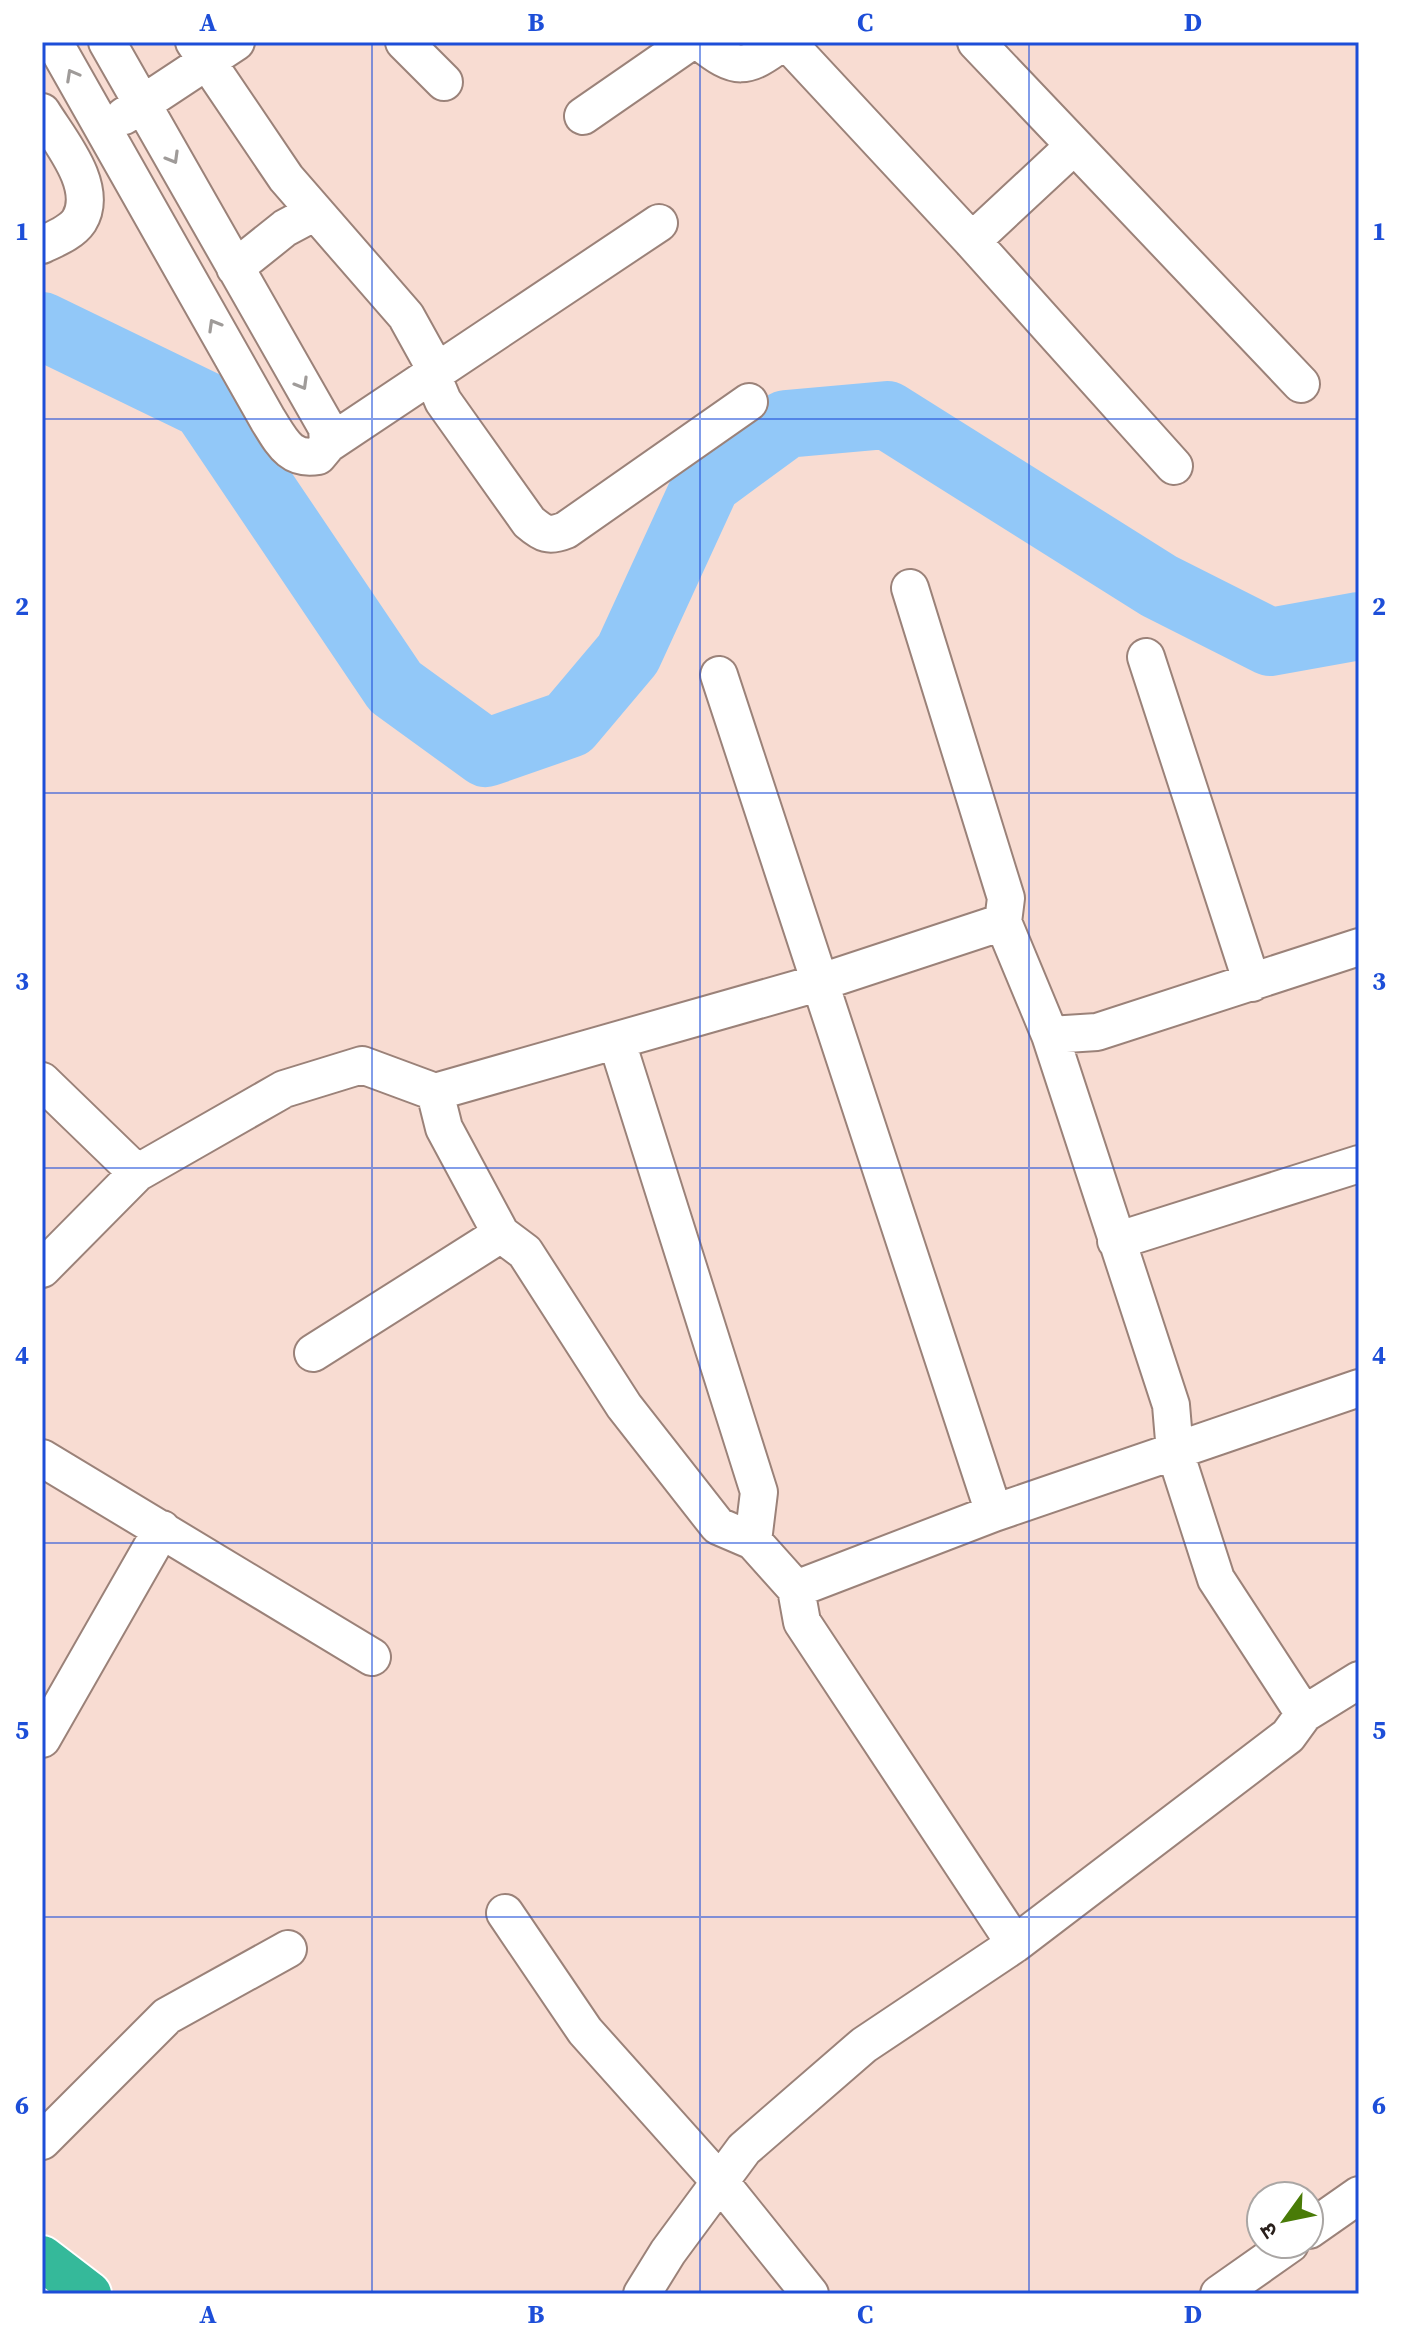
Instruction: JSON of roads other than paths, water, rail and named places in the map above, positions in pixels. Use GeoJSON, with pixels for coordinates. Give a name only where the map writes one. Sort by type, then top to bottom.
{"type":"FeatureCollection","features":[{"type":"Feature","properties":{"kind":"highway"},"geometry":{"type":"LineString","coordinates":[[42,2258],[89,2294]]}},
{"type":"Feature","properties":{"kind":"street"},"geometry":{"type":"LineString","coordinates":[[54,42],[288,451],[303,459],[318,456],[328,444],[659,223]]}},
{"type":"Feature","properties":{"kind":"street"},"geometry":{"type":"LineString","coordinates":[[107,42],[327,428],[328,444]]}},
{"type":"Feature","properties":{"kind":"street"},"geometry":{"type":"LineString","coordinates":[[103,129],[143,105],[200,52],[236,42]]}},
{"type":"Feature","properties":{"kind":"street"},"geometry":{"type":"LineString","coordinates":[[404,42],[444,82]]}},
{"type":"Feature","properties":{"kind":"street"},"geometry":{"type":"LineString","coordinates":[[583,116],[690,42]]}},
{"type":"Feature","properties":{"kind":"street"},"geometry":{"type":"LineString","coordinates":[[700,42],[727,64],[745,64],[764,57],[785,42],[972,241],[1174,466]]}},
{"type":"Feature","properties":{"kind":"street"},"geometry":{"type":"LineString","coordinates":[[976,42],[1301,384]]}},
{"type":"Feature","properties":{"kind":"street"},"geometry":{"type":"LineString","coordinates":[[200,52],[286,178],[406,316],[437,372],[436,384],[443,401],[520,510],[543,534],[553,535],[749,402]]}},
{"type":"Feature","properties":{"kind":"street"},"geometry":{"type":"LineString","coordinates":[[42,112],[82,180],[86,201],[79,221],[68,231],[42,245]]}},
{"type":"Feature","properties":{"kind":"street"},"geometry":{"type":"LineString","coordinates":[[972,241],[1074,146]]}},
{"type":"Feature","properties":{"kind":"street"},"geometry":{"type":"LineString","coordinates":[[235,268],[285,228],[315,212]]}},
{"type":"Feature","properties":{"kind":"street"},"geometry":{"type":"LineString","coordinates":[[910,588],[1006,898],[1003,922],[1050,1035],[1171,1405],[1175,1452],[1216,1579],[1304,1714]]}},
{"type":"Feature","properties":{"kind":"street"},"geometry":{"type":"LineString","coordinates":[[1146,657],[1252,983]]}},
{"type":"Feature","properties":{"kind":"street"},"geometry":{"type":"LineString","coordinates":[[719,675],[994,1513]]}},
{"type":"Feature","properties":{"kind":"street"},"geometry":{"type":"LineString","coordinates":[[42,1269],[137,1173],[284,1089],[362,1065],[435,1092],[818,983],[1003,922]]}},
{"type":"Feature","properties":{"kind":"street"},"geometry":{"type":"LineString","coordinates":[[1050,1035],[1097,1032],[1359,947]]}},
{"type":"Feature","properties":{"kind":"street"},"geometry":{"type":"LineString","coordinates":[[617,1042],[759,1492],[753,1541]]}},
{"type":"Feature","properties":{"kind":"street"},"geometry":{"type":"LineString","coordinates":[[42,1081],[137,1173]]}},
{"type":"Feature","properties":{"kind":"street"},"geometry":{"type":"LineString","coordinates":[[435,1092],[444,1128],[501,1234],[525,1252],[624,1406],[718,1526],[753,1541],[796,1589],[802,1622],[1015,1944]]}},
{"type":"Feature","properties":{"kind":"street"},"geometry":{"type":"LineString","coordinates":[[1116,1241],[1359,1164]]}},
{"type":"Feature","properties":{"kind":"street"},"geometry":{"type":"LineString","coordinates":[[313,1353],[501,1234]]}},
{"type":"Feature","properties":{"kind":"street"},"geometry":{"type":"LineString","coordinates":[[796,1589],[994,1513],[1359,1388]]}},
{"type":"Feature","properties":{"kind":"street"},"geometry":{"type":"LineString","coordinates":[[42,1458],[372,1657]]}},
{"type":"Feature","properties":{"kind":"street"},"geometry":{"type":"LineString","coordinates":[[42,1739],[162,1529]]}},
{"type":"Feature","properties":{"kind":"street"},"geometry":{"type":"LineString","coordinates":[[642,2294],[668,2252],[744,2149],[864,2045],[1015,1944],[1288,1736],[1304,1714],[1359,1680]]}},
{"type":"Feature","properties":{"kind":"street"},"geometry":{"type":"LineString","coordinates":[[505,1913],[585,2031],[721,2183],[810,2294]]}},
{"type":"Feature","properties":{"kind":"street"},"geometry":{"type":"LineString","coordinates":[[42,2141],[167,2016],[288,1949]]}},
{"type":"Feature","properties":{"kind":"street"},"geometry":{"type":"LineString","coordinates":[[1325,2219],[1359,2195]]}},
{"type":"Feature","properties":{"kind":"street"},"geometry":{"type":"LineString","coordinates":[[1219,2294],[1267,2260]]}},
{"type":"Feature","properties":{"kind":"waterway"},"geometry":{"type":"LineString","coordinates":[[42,326],[205,405],[395,687],[486,753],[569,724],[628,654],[707,482],[786,424],[887,415],[1159,586],[1270,642],[1359,626]]}}]}
